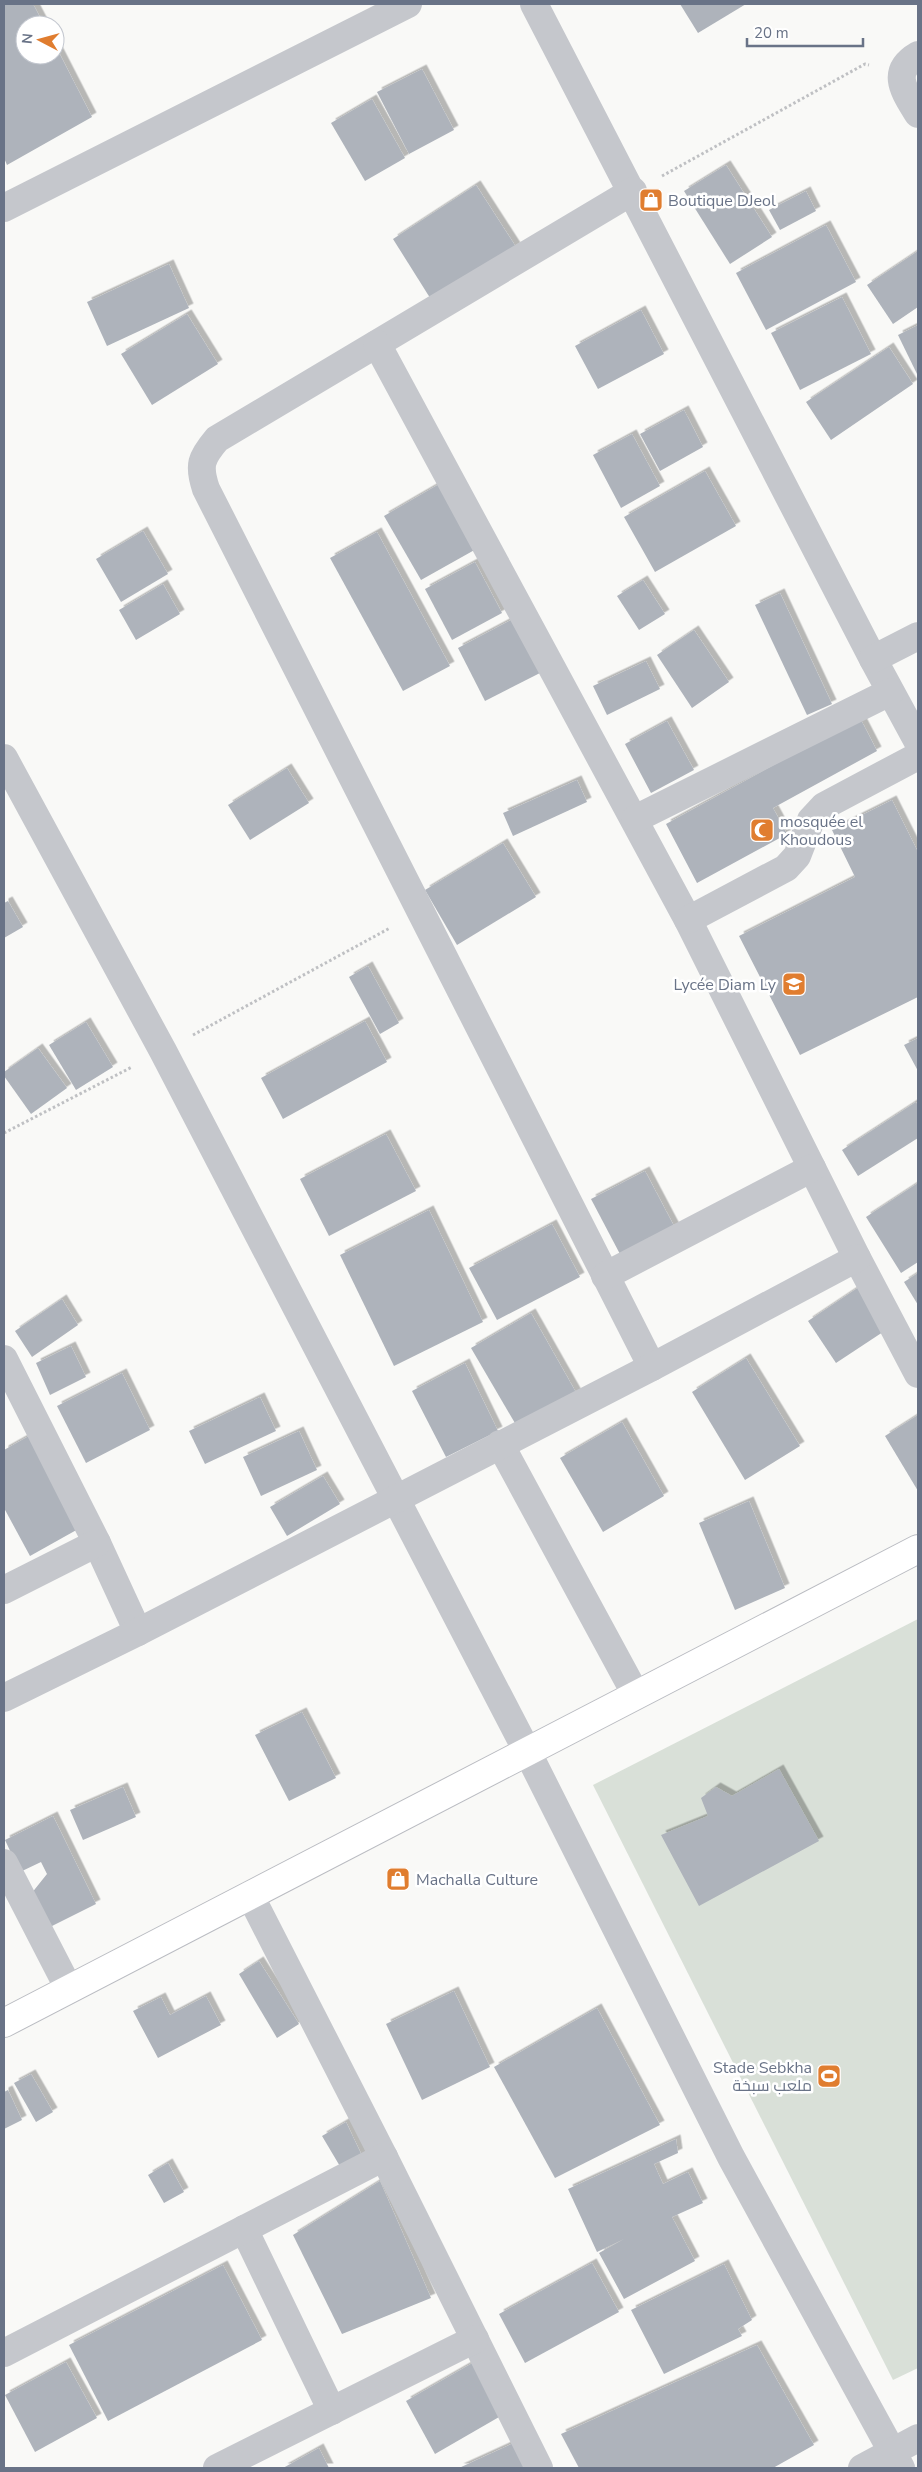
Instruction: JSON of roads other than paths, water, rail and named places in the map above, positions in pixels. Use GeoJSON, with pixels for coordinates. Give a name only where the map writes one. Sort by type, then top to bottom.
{"type":"FeatureCollection","features":[{"type":"Feature","properties":{"kind":"street"},"geometry":{"type":"LineString","coordinates":[[4,208],[408,4]]}},
{"type":"Feature","properties":{"kind":"street"},"geometry":{"type":"LineString","coordinates":[[534,4],[633,192],[890,692],[918,742]]}},
{"type":"Feature","properties":{"kind":"street"},"geometry":{"type":"LineString","coordinates":[[910,63],[905,90],[918,114]]}},
{"type":"Feature","properties":{"kind":"street"},"geometry":{"type":"LineString","coordinates":[[633,192],[217,439],[207,450],[201,464],[206,489],[419,912],[652,1367]]}},
{"type":"Feature","properties":{"kind":"street"},"geometry":{"type":"LineString","coordinates":[[376,344],[635,819],[688,920],[857,1258],[918,1374]]}},
{"type":"Feature","properties":{"kind":"street"},"geometry":{"type":"LineString","coordinates":[[873,659],[918,636]]}},
{"type":"Feature","properties":{"kind":"street"},"geometry":{"type":"LineString","coordinates":[[635,819],[890,692]]}},
{"type":"Feature","properties":{"kind":"street"},"geometry":{"type":"LineString","coordinates":[[688,920],[786,868],[797,856],[811,820],[824,806],[918,756]]}},
{"type":"Feature","properties":{"kind":"street"},"geometry":{"type":"LineString","coordinates":[[4,758],[163,1051],[527,1752],[731,2157],[897,2460]]}},
{"type":"Feature","properties":{"kind":"street"},"geometry":{"type":"LineString","coordinates":[[605,1276],[812,1168]]}},
{"type":"Feature","properties":{"kind":"street"},"geometry":{"type":"LineString","coordinates":[[4,1698],[138,1632],[652,1367],[857,1258]]}},
{"type":"Feature","properties":{"kind":"street"},"geometry":{"type":"LineString","coordinates":[[4,1359],[97,1543],[138,1632]]}},
{"type":"Feature","properties":{"kind":"street"},"geometry":{"type":"LineString","coordinates":[[500,1444],[636,1695]]}},
{"type":"Feature","properties":{"kind":"street"},"geometry":{"type":"LineString","coordinates":[[4,1590],[97,1543]]}},
{"type":"Feature","properties":{"kind":"street"},"geometry":{"type":"LineString","coordinates":[[4,2023],[918,1549]]}},
{"type":"Feature","properties":{"kind":"street"},"geometry":{"type":"LineString","coordinates":[[4,1863],[69,1989]]}},
{"type":"Feature","properties":{"kind":"street"},"geometry":{"type":"LineString","coordinates":[[250,1895],[384,2157],[538,2468]]}},
{"type":"Feature","properties":{"kind":"street"},"geometry":{"type":"LineString","coordinates":[[4,2353],[384,2157]]}},
{"type":"Feature","properties":{"kind":"street"},"geometry":{"type":"LineString","coordinates":[[244,2229],[332,2411]]}},
{"type":"Feature","properties":{"kind":"street"},"geometry":{"type":"LineString","coordinates":[[217,2468],[475,2339]]}},
{"type":"Feature","properties":{"kind":"street"},"geometry":{"type":"LineString","coordinates":[[862,2468],[897,2460],[918,2438]]}},
{"type":"Feature","properties":{"kind":"place","name":"Boutique DJeol"},"geometry":{"type":"Point","coordinates":[651,200]}},
{"type":"Feature","properties":{"kind":"place","name":"mosquée el Khoudous"},"geometry":{"type":"Point","coordinates":[762,830]}},
{"type":"Feature","properties":{"kind":"place","name":"Lycée Diam Ly"},"geometry":{"type":"Point","coordinates":[794,984]}},
{"type":"Feature","properties":{"kind":"place","name":"Machalla Culture"},"geometry":{"type":"Point","coordinates":[398,1879]}},
{"type":"Feature","properties":{"kind":"place","name":"Stade Sebkha ملعب سبخة"},"geometry":{"type":"Point","coordinates":[829,2076]}}]}
